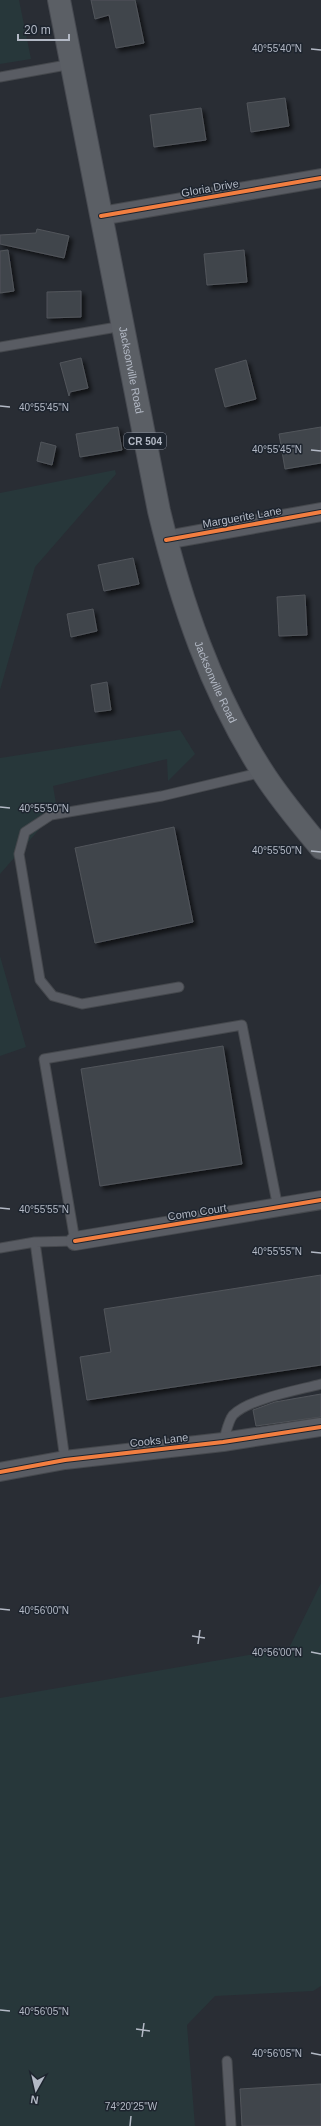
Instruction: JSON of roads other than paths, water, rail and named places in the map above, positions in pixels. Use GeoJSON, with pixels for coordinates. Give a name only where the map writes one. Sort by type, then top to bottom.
{"type":"FeatureCollection","features":[{"type":"Feature","properties":{"kind":"main road","name":"Jacksonville Road"},"geometry":{"type":"LineString","coordinates":[[59,0],[166,540],[191,624],[213,678],[245,742],[263,772],[321,848]]}},
{"type":"Feature","properties":{"kind":"street","name":"Gloria Drive"},"geometry":{"type":"LineString","coordinates":[[101,216],[321,178]]}},
{"type":"Feature","properties":{"kind":"street","name":"Marguerite Lane"},"geometry":{"type":"LineString","coordinates":[[166,540],[321,512]]}},
{"type":"Feature","properties":{"kind":"street","name":"Como Court"},"geometry":{"type":"LineString","coordinates":[[75,1241],[321,1200]]}},
{"type":"Feature","properties":{"kind":"street","name":"Cooks Lane"},"geometry":{"type":"LineString","coordinates":[[0,1472],[65,1460],[223,1442],[321,1427]]}},
{"type":"Feature","properties":{"kind":"lane"},"geometry":{"type":"LineString","coordinates":[[0,77],[72,64]]}},
{"type":"Feature","properties":{"kind":"lane"},"geometry":{"type":"LineString","coordinates":[[0,347],[123,326]]}},
{"type":"Feature","properties":{"kind":"lane"},"geometry":{"type":"LineString","coordinates":[[179,987],[82,1004],[53,996],[40,980],[38,972],[19,854],[25,832],[51,815],[162,796],[263,772]]}},
{"type":"Feature","properties":{"kind":"lane"},"geometry":{"type":"LineString","coordinates":[[0,1248],[35,1242],[75,1241],[44,1059],[242,1025],[278,1208]]}},
{"type":"Feature","properties":{"kind":"lane"},"geometry":{"type":"LineString","coordinates":[[35,1242],[65,1460]]}},
{"type":"Feature","properties":{"kind":"lane"},"geometry":{"type":"LineString","coordinates":[[223,1442],[233,1416],[247,1407],[268,1398],[321,1384]]}},
{"type":"Feature","properties":{"kind":"lane"},"geometry":{"type":"LineString","coordinates":[[227,2060],[231,2126]]}}]}
